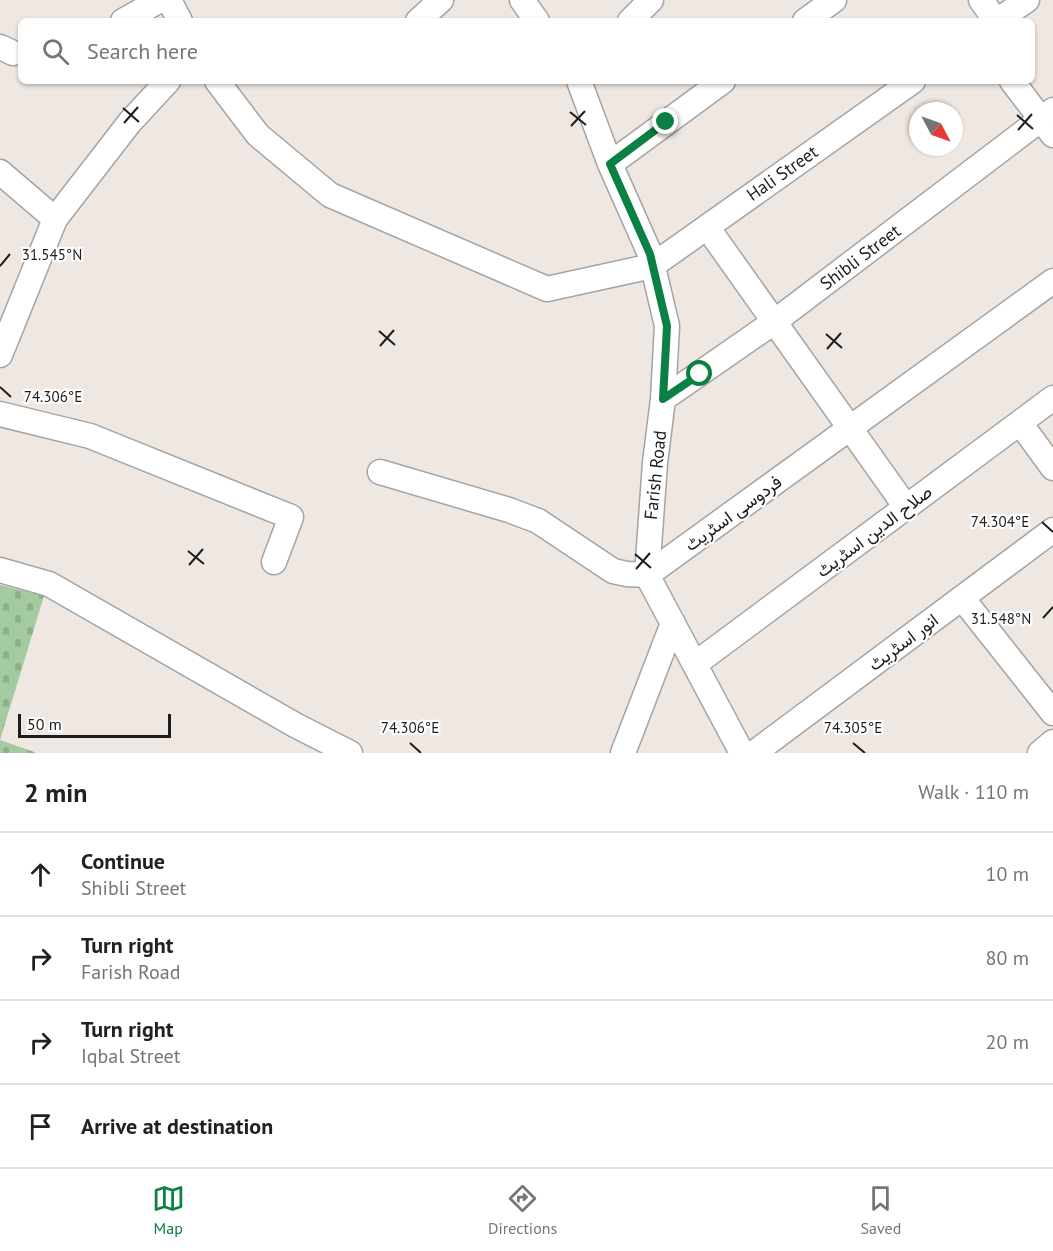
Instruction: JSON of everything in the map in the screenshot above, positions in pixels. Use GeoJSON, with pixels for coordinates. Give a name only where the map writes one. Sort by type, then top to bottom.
{"type":"FeatureCollection","features":[{"type":"Feature","properties":{"kind":"street"},"geometry":{"type":"LineString","coordinates":[[128,18],[160,0]]}},
{"type":"Feature","properties":{"kind":"street"},"geometry":{"type":"LineString","coordinates":[[169,0],[178,18]]}},
{"type":"Feature","properties":{"kind":"street"},"geometry":{"type":"LineString","coordinates":[[421,18],[441,0]]}},
{"type":"Feature","properties":{"kind":"street"},"geometry":{"type":"LineString","coordinates":[[522,0],[535,18]]}},
{"type":"Feature","properties":{"kind":"street"},"geometry":{"type":"LineString","coordinates":[[633,18],[651,0]]}},
{"type":"Feature","properties":{"kind":"street"},"geometry":{"type":"LineString","coordinates":[[809,18],[834,0]]}},
{"type":"Feature","properties":{"kind":"street"},"geometry":{"type":"LineString","coordinates":[[981,0],[995,18]]}},
{"type":"Feature","properties":{"kind":"street"},"geometry":{"type":"LineString","coordinates":[[1001,18],[1027,0]]}},
{"type":"Feature","properties":{"kind":"street"},"geometry":{"type":"LineString","coordinates":[[0,355],[55,219],[130,122],[165,84]]}},
{"type":"Feature","properties":{"kind":"street"},"geometry":{"type":"LineString","coordinates":[[219,84],[258,135],[330,195],[547,289],[652,266]]}},
{"type":"Feature","properties":{"kind":"street","name":"Farish Road"},"geometry":{"type":"LineString","coordinates":[[581,84],[610,164],[650,254],[667,326],[663,399],[655,463],[647,575]]}},
{"type":"Feature","properties":{"kind":"street"},"geometry":{"type":"LineString","coordinates":[[610,164],[719,84]]}},
{"type":"Feature","properties":{"kind":"street","name":"Hali Street"},"geometry":{"type":"LineString","coordinates":[[652,266],[909,84]]}},
{"type":"Feature","properties":{"kind":"street"},"geometry":{"type":"LineString","coordinates":[[1015,84],[1049,121]]}},
{"type":"Feature","properties":{"kind":"street","name":"Shibli Street"},"geometry":{"type":"LineString","coordinates":[[663,399],[774,322],[1049,121]]}},
{"type":"Feature","properties":{"kind":"street"},"geometry":{"type":"LineString","coordinates":[[0,172],[55,219]]}},
{"type":"Feature","properties":{"kind":"street"},"geometry":{"type":"LineString","coordinates":[[707,227],[906,507]]}},
{"type":"Feature","properties":{"kind":"street","name":"فردوسی اسٹریٹ"},"geometry":{"type":"LineString","coordinates":[[647,575],[1053,281]]}},
{"type":"Feature","properties":{"kind":"street","name":"صلاح الدین اسٹریٹ"},"geometry":{"type":"LineString","coordinates":[[695,664],[1053,398]]}},
{"type":"Feature","properties":{"kind":"street"},"geometry":{"type":"LineString","coordinates":[[0,414],[90,436],[291,517],[274,562]]}},
{"type":"Feature","properties":{"kind":"street"},"geometry":{"type":"LineString","coordinates":[[1020,423],[1053,468]]}},
{"type":"Feature","properties":{"kind":"street"},"geometry":{"type":"LineString","coordinates":[[380,472],[509,510],[538,521],[613,571],[647,575],[742,753]]}},
{"type":"Feature","properties":{"kind":"street","name":"انور اسٹریٹ"},"geometry":{"type":"LineString","coordinates":[[754,753],[1053,530]]}},
{"type":"Feature","properties":{"kind":"street"},"geometry":{"type":"LineString","coordinates":[[0,570],[50,584],[295,725],[350,753]]}},
{"type":"Feature","properties":{"kind":"street"},"geometry":{"type":"LineString","coordinates":[[962,598],[1053,713]]}},
{"type":"Feature","properties":{"kind":"street"},"geometry":{"type":"LineString","coordinates":[[623,753],[673,623]]}},
{"type":"Feature","properties":{"kind":"street"},"geometry":{"type":"LineString","coordinates":[[1040,753],[1053,742]]}},
{"type":"Feature","properties":{"kind":"green space"},"geometry":{"type":"Polygon","coordinates":[[[0,585],[44,596],[0,740],[0,585]]]}},
{"type":"Feature","properties":{"kind":"green space"},"geometry":{"type":"Polygon","coordinates":[[[0,740],[37,753],[0,753],[0,740]]]}},
{"type":"Feature","properties":{"kind":"route"},"geometry":{"type":"LineString","coordinates":[[666,122],[610,164],[650,254],[667,326],[663,399],[700,374]]}}]}
